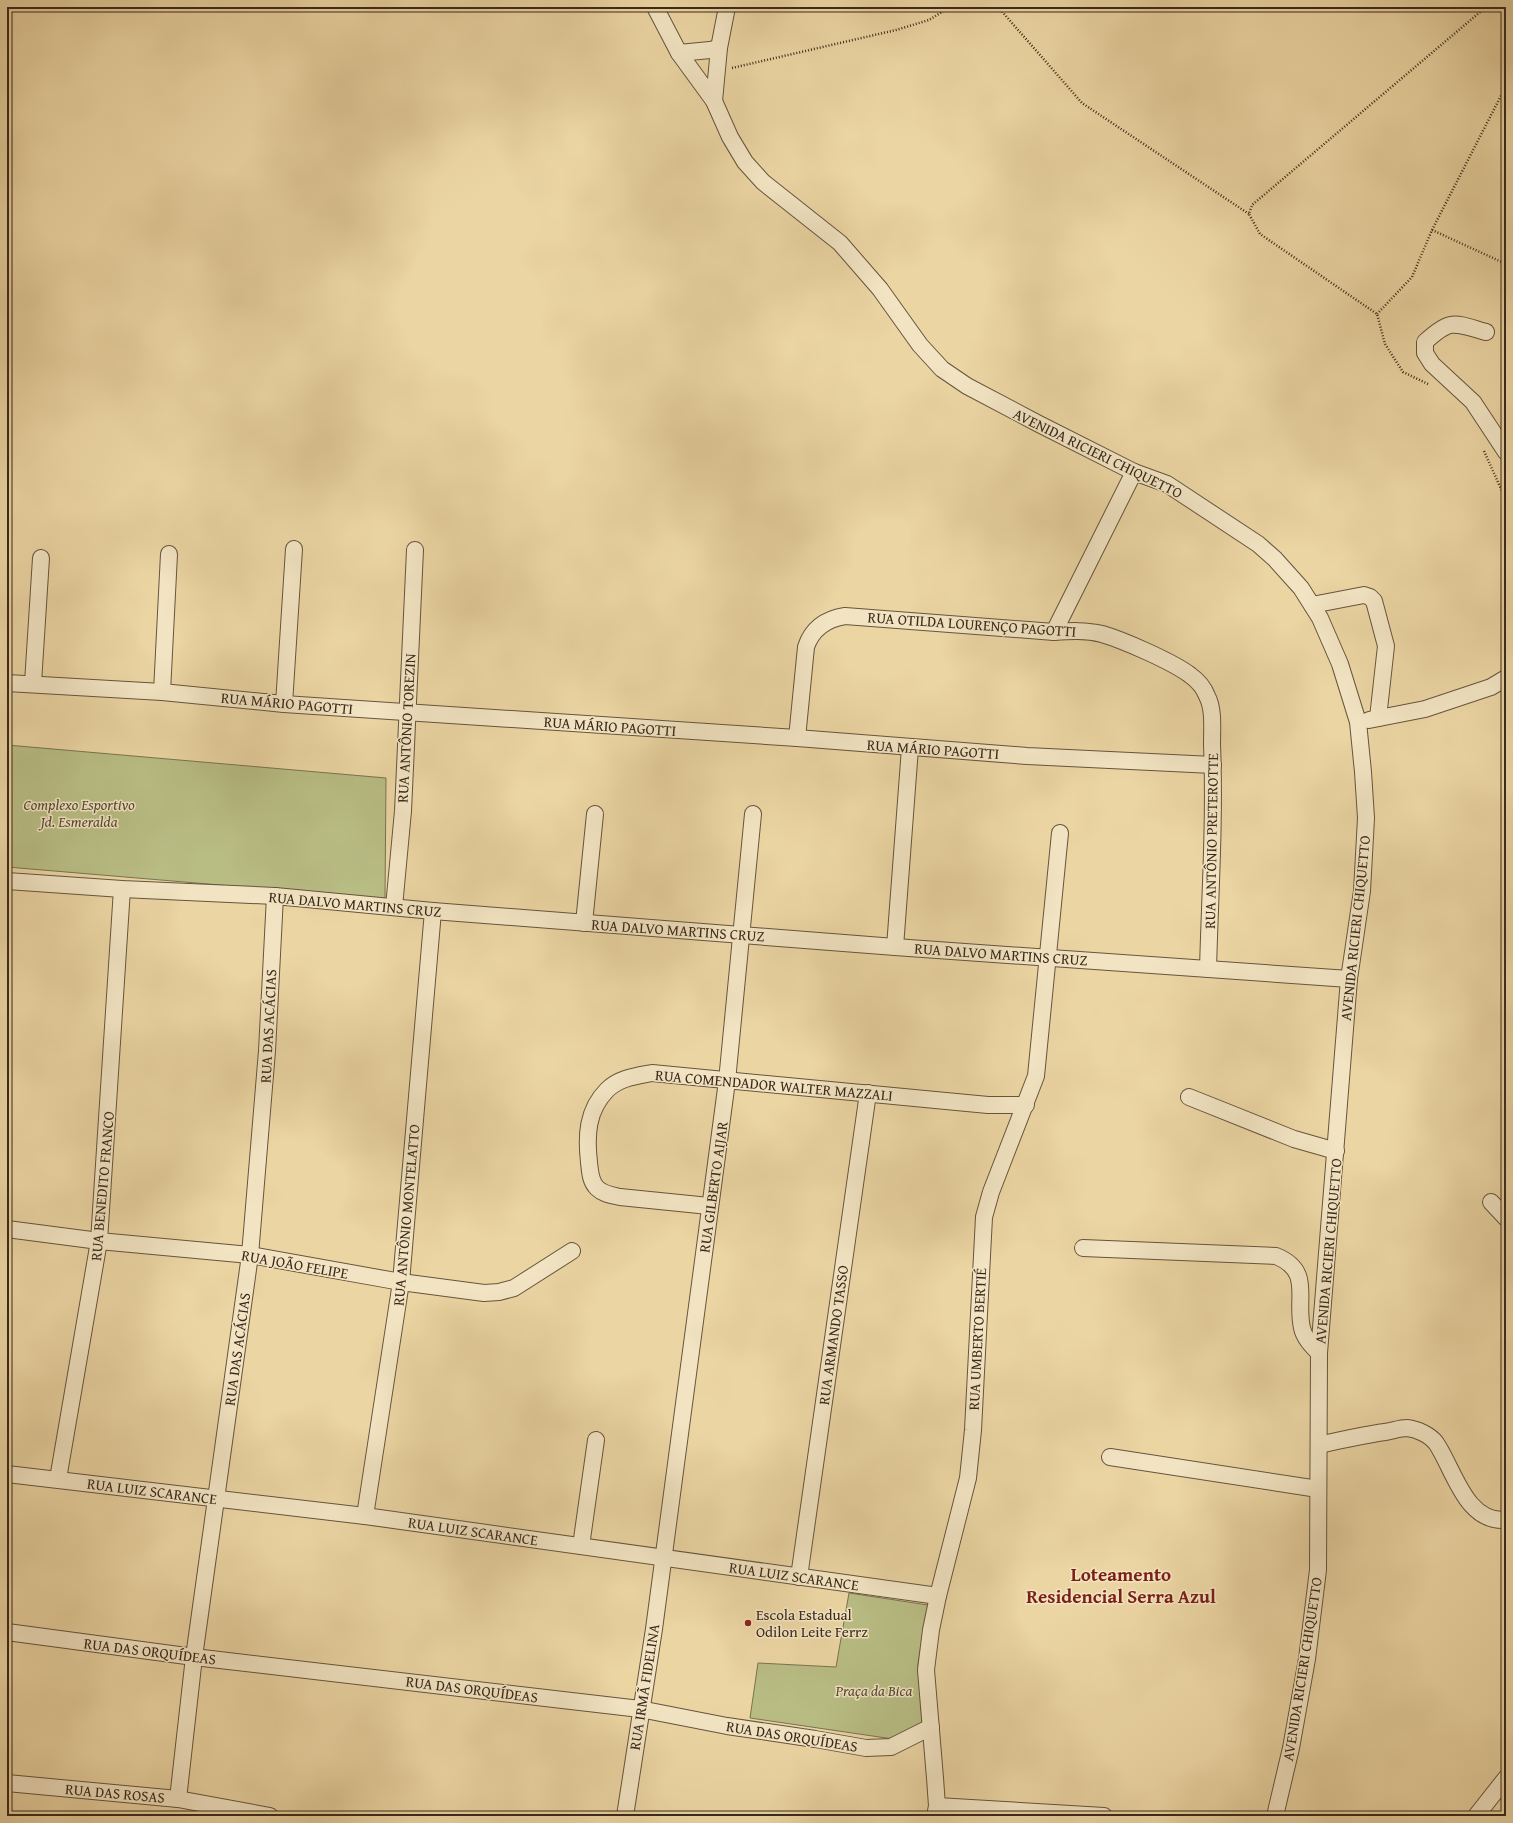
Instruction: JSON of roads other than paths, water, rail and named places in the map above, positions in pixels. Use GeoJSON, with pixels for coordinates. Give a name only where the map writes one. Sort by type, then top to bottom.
{"type":"FeatureCollection","features":[{"type":"Feature","properties":{"kind":"street","name":"AVENIDA RICIERI CHIQUETTO"},"geometry":{"type":"LineString","coordinates":[[654,7],[679,53],[714,101],[730,137],[745,162],[764,182],[840,243],[880,290],[920,345],[942,369],[967,386],[998,403],[1134,472],[1167,484],[1258,544],[1280,564],[1301,588],[1320,618],[1340,664],[1358,722],[1363,772],[1366,818],[1362,891],[1349,979],[1319,1353],[1320,1445],[1318,1489],[1318,1570],[1307,1659],[1291,1748],[1275,1816]]}},
{"type":"Feature","properties":{"kind":"street"},"geometry":{"type":"LineString","coordinates":[[714,101],[719,48],[727,7]]}},
{"type":"Feature","properties":{"kind":"street"},"geometry":{"type":"LineString","coordinates":[[679,53],[719,48]]}},
{"type":"Feature","properties":{"kind":"street"},"geometry":{"type":"LineString","coordinates":[[1486,332],[1455,323],[1440,328],[1425,342],[1425,353],[1432,364],[1473,402],[1506,452]]}},
{"type":"Feature","properties":{"kind":"street"},"geometry":{"type":"LineString","coordinates":[[1054,632],[1134,472]]}},
{"type":"Feature","properties":{"kind":"street"},"geometry":{"type":"LineString","coordinates":[[284,704],[294,549]]}},
{"type":"Feature","properties":{"kind":"street","name":"RUA ANTÔNIO TOREZIN"},"geometry":{"type":"LineString","coordinates":[[394,907],[403,811],[414,550]]}},
{"type":"Feature","properties":{"kind":"street"},"geometry":{"type":"LineString","coordinates":[[162,692],[169,554]]}},
{"type":"Feature","properties":{"kind":"street"},"geometry":{"type":"LineString","coordinates":[[33,683],[42,558]]}},
{"type":"Feature","properties":{"kind":"street"},"geometry":{"type":"LineString","coordinates":[[1312,605],[1364,595],[1370,597],[1374,601],[1386,646],[1378,718]]}},
{"type":"Feature","properties":{"kind":"street","name":"RUA OTILDA LOURENÇO PAGOTTI"},"geometry":{"type":"LineString","coordinates":[[797,738],[806,647],[809,638],[820,626],[835,618],[845,616],[1054,632],[1081,631],[1103,634],[1145,651],[1183,670],[1204,690],[1208,697],[1211,712]]}},
{"type":"Feature","properties":{"kind":"street"},"geometry":{"type":"LineString","coordinates":[[1358,722],[1425,709],[1491,687],[1506,678]]}},
{"type":"Feature","properties":{"kind":"street","name":"RUA MÁRIO PAGOTTI"},"geometry":{"type":"LineString","coordinates":[[7,683],[33,683],[162,692],[284,704],[797,738],[910,748],[1213,765]]}},
{"type":"Feature","properties":{"kind":"street","name":"RUA ANTÔNIO PRETEROTTE"},"geometry":{"type":"LineString","coordinates":[[1208,969],[1213,765],[1211,712]]}},
{"type":"Feature","properties":{"kind":"street"},"geometry":{"type":"LineString","coordinates":[[896,947],[910,748]]}},
{"type":"Feature","properties":{"kind":"street"},"geometry":{"type":"LineString","coordinates":[[584,923],[595,814]]}},
{"type":"Feature","properties":{"kind":"street","name":"RUA GILBERTO AIJAR"},"geometry":{"type":"LineString","coordinates":[[663,1558],[727,1081],[753,814]]}},
{"type":"Feature","properties":{"kind":"street","name":"RUA UMBERTO BERTIÉ"},"geometry":{"type":"LineString","coordinates":[[936,1811],[926,1670],[931,1630],[938,1596],[968,1478],[984,1217],[991,1192],[1026,1106],[1036,1076],[1049,957],[1060,833]]}},
{"type":"Feature","properties":{"kind":"street","name":"RUA DALVO MARTINS CRUZ"},"geometry":{"type":"LineString","coordinates":[[7,881],[122,889],[275,896],[432,911],[584,923],[1349,979]]}},
{"type":"Feature","properties":{"kind":"street","name":"RUA BENEDITO FRANCO"},"geometry":{"type":"LineString","coordinates":[[58,1479],[99,1241],[122,889]]}},
{"type":"Feature","properties":{"kind":"street","name":"RUA DAS ACÁCIAS"},"geometry":{"type":"LineString","coordinates":[[178,1799],[194,1657],[250,1255],[267,1051],[275,896]]}},
{"type":"Feature","properties":{"kind":"street","name":"RUA ANTÔNIO MONTELATTO"},"geometry":{"type":"LineString","coordinates":[[365,1516],[401,1282],[432,911]]}},
{"type":"Feature","properties":{"kind":"street","name":"RUA COMENDADOR WALTER MAZZALI"},"geometry":{"type":"LineString","coordinates":[[710,1206],[620,1197],[607,1194],[597,1188],[591,1179],[587,1145],[589,1122],[596,1103],[608,1089],[626,1078],[652,1073],[988,1105],[1026,1106]]}},
{"type":"Feature","properties":{"kind":"street","name":"RUA ARMANDO TASSO"},"geometry":{"type":"LineString","coordinates":[[799,1577],[868,1093]]}},
{"type":"Feature","properties":{"kind":"street"},"geometry":{"type":"LineString","coordinates":[[1189,1097],[1294,1139],[1336,1151]]}},
{"type":"Feature","properties":{"kind":"street"},"geometry":{"type":"LineString","coordinates":[[1491,1202],[1506,1218]]}},
{"type":"Feature","properties":{"kind":"street","name":"RUA JOÃO FELIPE"},"geometry":{"type":"LineString","coordinates":[[7,1229],[99,1241],[250,1255],[401,1282],[484,1293],[499,1292],[514,1288],[572,1251]]}},
{"type":"Feature","properties":{"kind":"street"},"geometry":{"type":"LineString","coordinates":[[1084,1248],[1276,1256],[1286,1261],[1296,1271],[1300,1281],[1302,1328],[1307,1340],[1319,1353]]}},
{"type":"Feature","properties":{"kind":"street"},"geometry":{"type":"LineString","coordinates":[[1320,1445],[1364,1435],[1407,1428],[1422,1432],[1436,1443],[1458,1486],[1474,1509],[1488,1517],[1506,1520]]}},
{"type":"Feature","properties":{"kind":"street"},"geometry":{"type":"LineString","coordinates":[[581,1546],[596,1440]]}},
{"type":"Feature","properties":{"kind":"street"},"geometry":{"type":"LineString","coordinates":[[1110,1457],[1318,1489]]}},
{"type":"Feature","properties":{"kind":"street","name":"RUA LUIZ SCARANCE"},"geometry":{"type":"LineString","coordinates":[[7,1474],[365,1516],[938,1596]]}},
{"type":"Feature","properties":{"kind":"street","name":"RUA IRMÃ FIDELINA"},"geometry":{"type":"LineString","coordinates":[[625,1816],[663,1558]]}},
{"type":"Feature","properties":{"kind":"street","name":"RUA DAS ORQUÍDEAS"},"geometry":{"type":"LineString","coordinates":[[7,1632],[194,1657],[640,1709],[727,1726],[866,1748],[891,1747],[931,1727]]}},
{"type":"Feature","properties":{"kind":"street"},"geometry":{"type":"LineString","coordinates":[[1476,1816],[1506,1778]]}},
{"type":"Feature","properties":{"kind":"street","name":"RUA DAS ROSAS"},"geometry":{"type":"LineString","coordinates":[[7,1783],[178,1799],[270,1816]]}},
{"type":"Feature","properties":{"kind":"street"},"geometry":{"type":"LineString","coordinates":[[936,1811],[1104,1816]]}},
{"type":"Feature","properties":{"kind":"place","name":"Escola Estadual Odilon Leite Ferrz"},"geometry":{"type":"Point","coordinates":[748,1623]}},
{"type":"Feature","properties":{"kind":"district","name":"Loteamento Residencial Serra Azul"},"geometry":{"type":"Point","coordinates":[1121,1585]}},
{"type":"Feature","properties":{"kind":"park label","name":"Complexo Esportivo Jd. Esmeralda"},"geometry":{"type":"Point","coordinates":[79,812]}},
{"type":"Feature","properties":{"kind":"park label","name":"Praça da Bica"},"geometry":{"type":"Point","coordinates":[874,1690]}}]}
